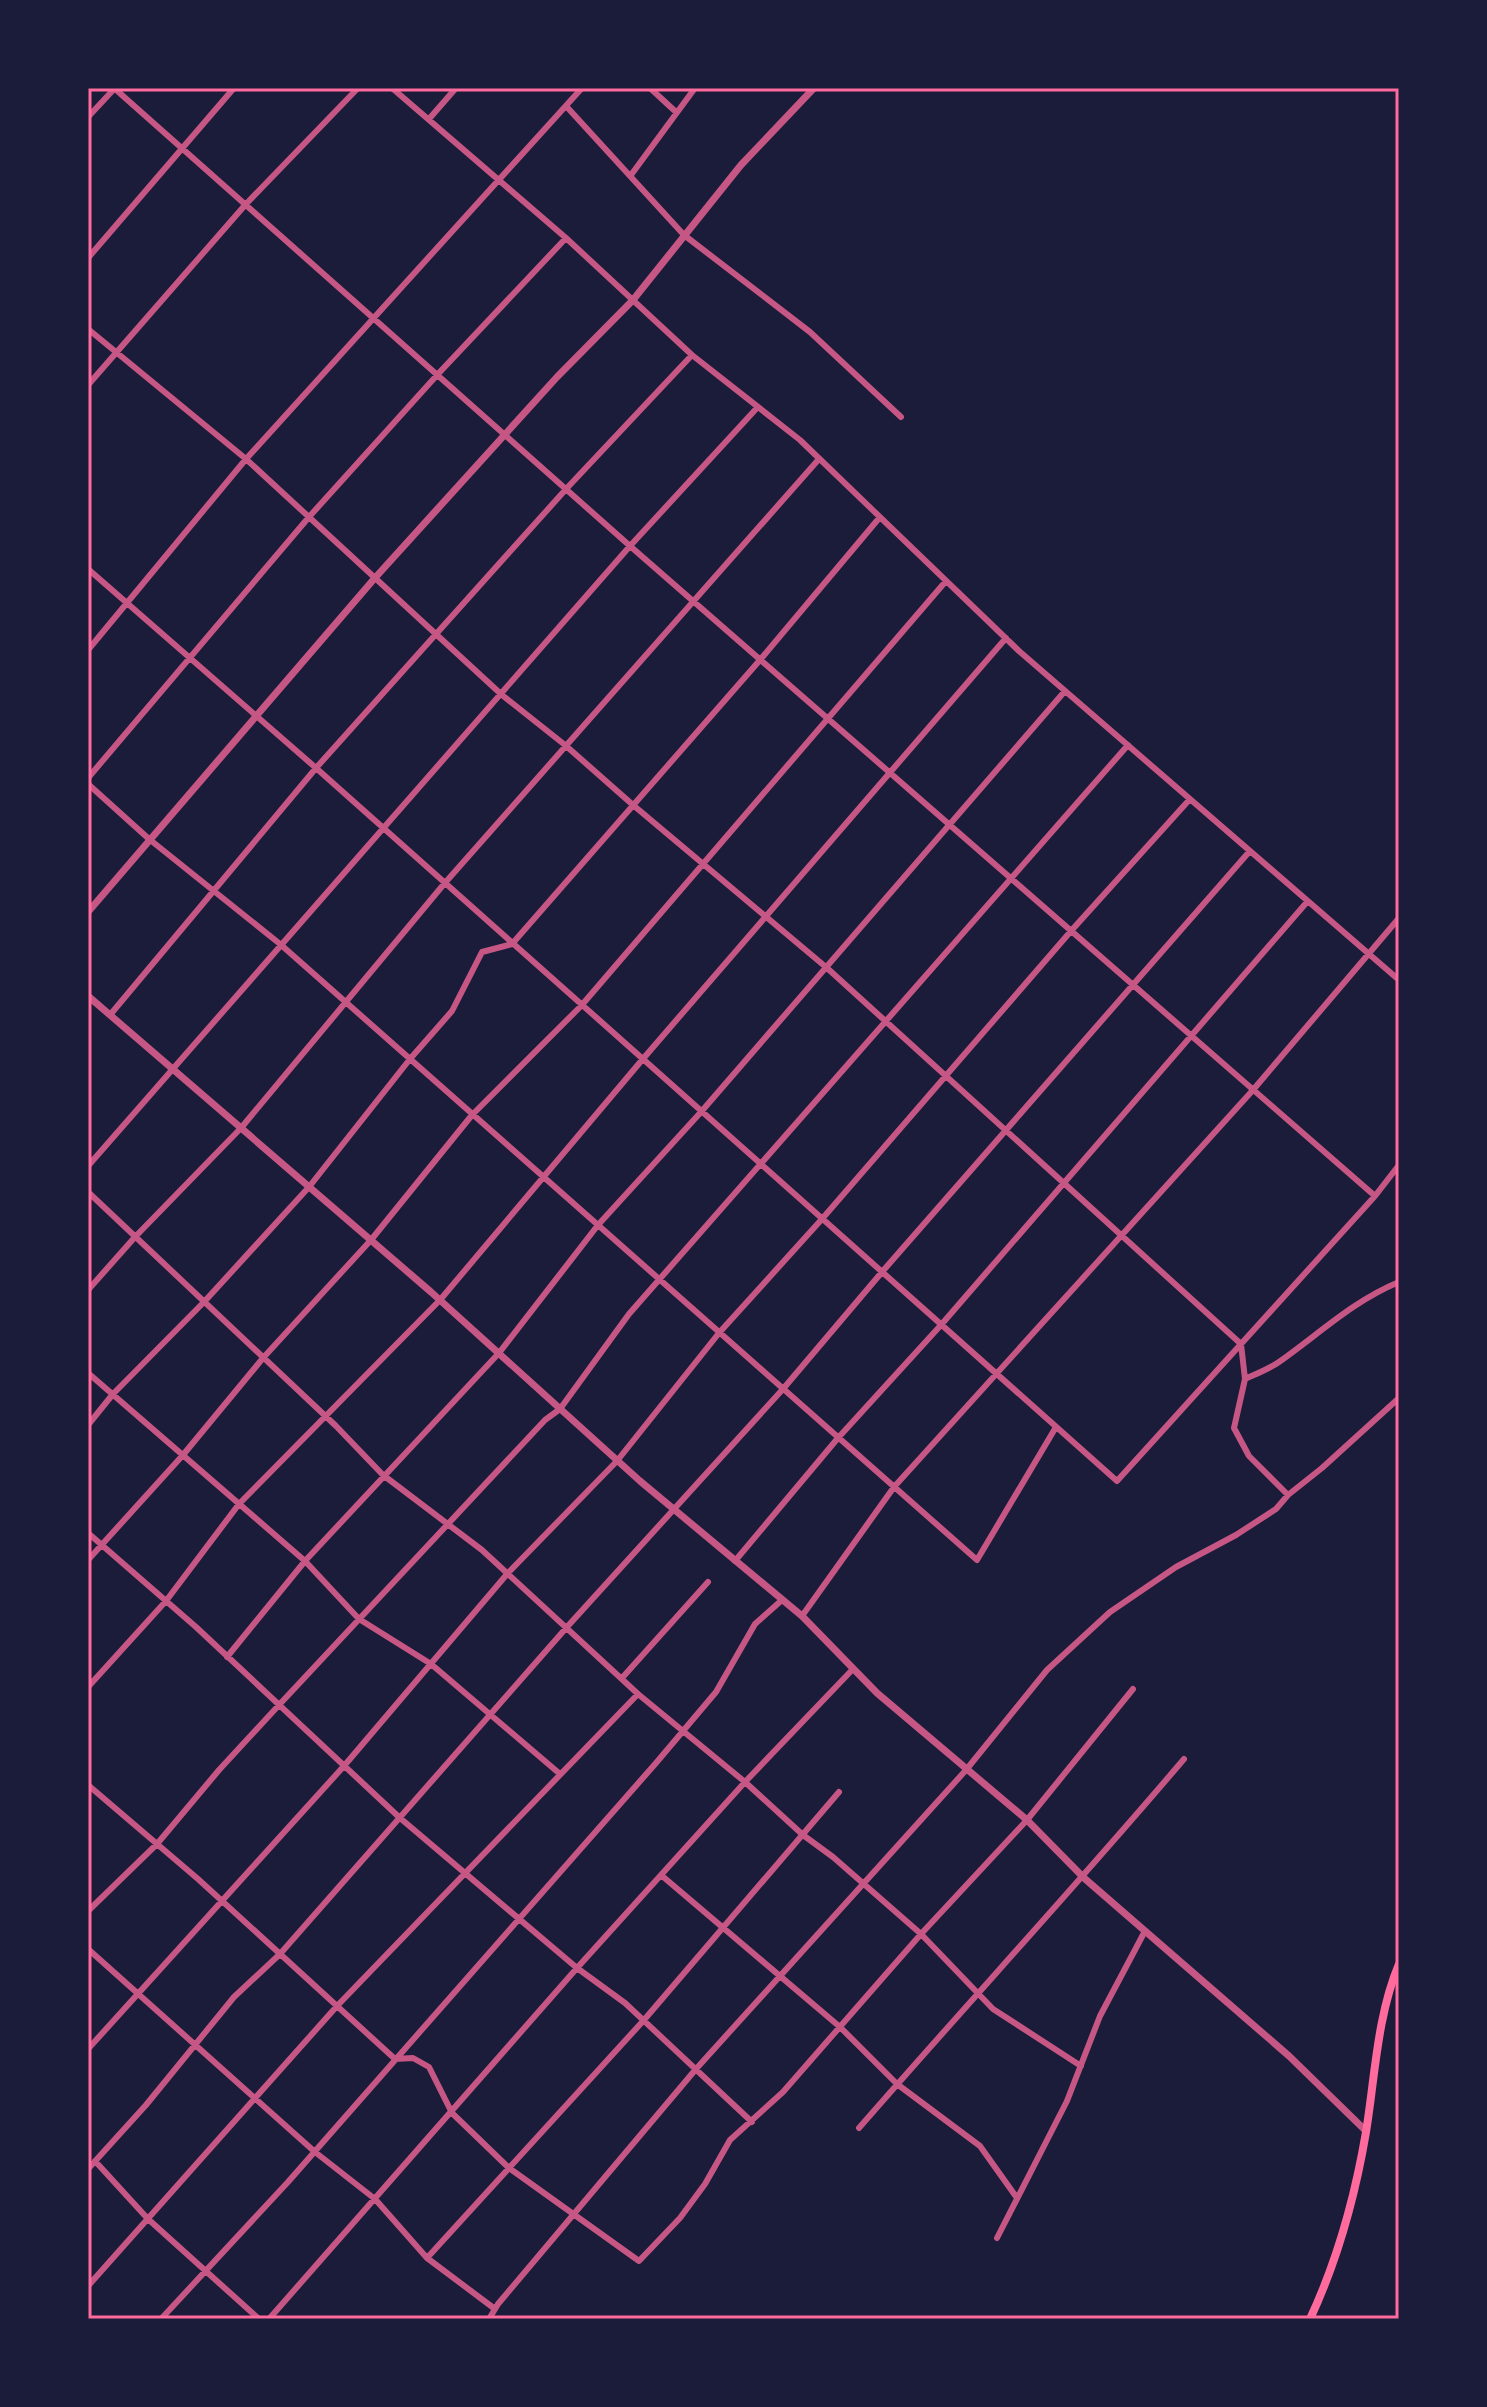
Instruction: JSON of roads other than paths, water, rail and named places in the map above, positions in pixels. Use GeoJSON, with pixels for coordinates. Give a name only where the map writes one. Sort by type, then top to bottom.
{"type":"FeatureCollection","features":[{"type":"Feature","properties":{"kind":"main road"},"geometry":{"type":"LineString","coordinates":[[1310,2319],[1326,2283],[1353,2200],[1380,2035],[1390,1985],[1399,1964]]}},
{"type":"Feature","properties":{"kind":"street"},"geometry":{"type":"LineString","coordinates":[[88,117],[115,88],[630,546],[1375,1196]]}},
{"type":"Feature","properties":{"kind":"street"},"geometry":{"type":"LineString","coordinates":[[88,258],[234,88]]}},
{"type":"Feature","properties":{"kind":"street"},"geometry":{"type":"LineString","coordinates":[[88,385],[246,204],[358,88]]}},
{"type":"Feature","properties":{"kind":"street"},"geometry":{"type":"LineString","coordinates":[[392,88],[566,238],[692,355],[756,409],[800,440],[1006,638],[1399,980]]}},
{"type":"Feature","properties":{"kind":"street"},"geometry":{"type":"LineString","coordinates":[[429,119],[456,88]]}},
{"type":"Feature","properties":{"kind":"street"},"geometry":{"type":"LineString","coordinates":[[88,650],[246,459],[582,88]]}},
{"type":"Feature","properties":{"kind":"street"},"geometry":{"type":"LineString","coordinates":[[650,88],[676,112]]}},
{"type":"Feature","properties":{"kind":"street"},"geometry":{"type":"LineString","coordinates":[[631,175],[695,88]]}},
{"type":"Feature","properties":{"kind":"street"},"geometry":{"type":"LineString","coordinates":[[88,912],[374,579],[504,435],[633,300],[741,165],[813,88]]}},
{"type":"Feature","properties":{"kind":"street"},"geometry":{"type":"LineString","coordinates":[[566,106],[684,235],[810,332],[901,417]]}},
{"type":"Feature","properties":{"kind":"street"},"geometry":{"type":"LineString","coordinates":[[566,238],[309,517],[88,781],[149,839],[280,944],[977,1560],[1056,1427]]}},
{"type":"Feature","properties":{"kind":"street"},"geometry":{"type":"LineString","coordinates":[[88,329],[246,459],[502,695],[827,968],[1241,1344],[1245,1379],[1234,1428],[1249,1456],[1288,1495]]}},
{"type":"Feature","properties":{"kind":"street"},"geometry":{"type":"LineString","coordinates":[[110,1015],[316,768],[567,488],[692,355]]}},
{"type":"Feature","properties":{"kind":"street"},"geometry":{"type":"LineString","coordinates":[[88,1166],[630,546],[756,409]]}},
{"type":"Feature","properties":{"kind":"street"},"geometry":{"type":"LineString","coordinates":[[88,1290],[241,1128],[444,884],[819,459]]}},
{"type":"Feature","properties":{"kind":"street"},"geometry":{"type":"LineString","coordinates":[[88,1425],[113,1394],[204,1302],[309,1187],[452,1011],[482,952],[512,944],[760,660],[880,517]]}},
{"type":"Feature","properties":{"kind":"street"},"geometry":{"type":"LineString","coordinates":[[88,569],[1117,1481],[1375,1196],[1399,1165]]}},
{"type":"Feature","properties":{"kind":"street"},"geometry":{"type":"LineString","coordinates":[[88,1560],[183,1455],[263,1358],[371,1240],[472,1115],[581,1006],[946,581]]}},
{"type":"Feature","properties":{"kind":"street"},"geometry":{"type":"LineString","coordinates":[[88,1687],[166,1601],[239,1504],[440,1300],[642,1060],[1006,638]]}},
{"type":"Feature","properties":{"kind":"street"},"geometry":{"type":"LineString","coordinates":[[227,1657],[305,1561],[499,1353],[598,1225],[827,968],[1065,691]]}},
{"type":"Feature","properties":{"kind":"street"},"geometry":{"type":"LineString","coordinates":[[88,1911],[157,1844],[279,1705],[545,1420],[560,1409],[629,1314],[1128,745]]}},
{"type":"Feature","properties":{"kind":"street"},"geometry":{"type":"LineString","coordinates":[[88,2049],[344,1766],[508,1573],[617,1461],[719,1333],[1190,799]]}},
{"type":"Feature","properties":{"kind":"street"},"geometry":{"type":"LineString","coordinates":[[88,2169],[234,1997],[280,1954],[567,1627],[783,1389],[1249,852]]}},
{"type":"Feature","properties":{"kind":"street"},"geometry":{"type":"LineString","coordinates":[[735,1561],[838,1438],[941,1325],[1307,902]]}},
{"type":"Feature","properties":{"kind":"street"},"geometry":{"type":"LineString","coordinates":[[802,1616],[894,1487],[1253,1090],[1399,918]]}},
{"type":"Feature","properties":{"kind":"street"},"geometry":{"type":"LineString","coordinates":[[88,996],[440,1300],[617,1461],[802,1616],[853,1669],[1027,1820],[1084,1878],[1289,2056],[1366,2131]]}},
{"type":"Feature","properties":{"kind":"street"},"geometry":{"type":"LineString","coordinates":[[88,1192],[324,1415],[383,1475],[508,1573],[638,1694],[921,1934],[993,2009],[1081,2066]]}},
{"type":"Feature","properties":{"kind":"street"},"geometry":{"type":"LineString","coordinates":[[1245,1379],[1276,1364],[1322,1327],[1372,1294],[1399,1282]]}},
{"type":"Feature","properties":{"kind":"street"},"geometry":{"type":"LineString","coordinates":[[88,1373],[305,1561],[359,1619],[431,1664],[560,1774]]}},
{"type":"Feature","properties":{"kind":"street"},"geometry":{"type":"LineString","coordinates":[[489,2319],[696,2069],[966,1770],[1047,1670],[1110,1612],[1176,1567],[1236,1535],[1276,1509],[1399,1398]]}},
{"type":"Feature","properties":{"kind":"street"},"geometry":{"type":"LineString","coordinates":[[88,1533],[400,1818],[577,1968],[644,2020],[752,2122]]}},
{"type":"Feature","properties":{"kind":"street"},"geometry":{"type":"LineString","coordinates":[[622,1678],[708,1582]]}},
{"type":"Feature","properties":{"kind":"street"},"geometry":{"type":"LineString","coordinates":[[161,2319],[315,2152],[682,1732],[716,1692],[755,1624],[782,1600]]}},
{"type":"Feature","properties":{"kind":"street"},"geometry":{"type":"LineString","coordinates":[[269,2319],[577,1968],[745,1782],[853,1669]]}},
{"type":"Feature","properties":{"kind":"street"},"geometry":{"type":"LineString","coordinates":[[88,1785],[222,1901],[395,2059],[413,2058],[429,2067],[452,2113],[509,2168],[639,2261],[680,2218],[705,2184],[730,2140],[783,2092],[921,1934],[1027,1820],[1133,1689]]}},
{"type":"Feature","properties":{"kind":"street"},"geometry":{"type":"LineString","coordinates":[[88,2286],[337,2006],[638,1694]]}},
{"type":"Feature","properties":{"kind":"street"},"geometry":{"type":"LineString","coordinates":[[859,2128],[976,1993],[1084,1878],[1184,1759]]}},
{"type":"Feature","properties":{"kind":"street"},"geometry":{"type":"LineString","coordinates":[[427,2258],[644,2020],[839,1792]]}},
{"type":"Feature","properties":{"kind":"street"},"geometry":{"type":"LineString","coordinates":[[661,1875],[840,2027],[897,2084],[980,2146],[1017,2198]]}},
{"type":"Feature","properties":{"kind":"street"},"geometry":{"type":"LineString","coordinates":[[997,2238],[1067,2101],[1100,2016],[1145,1931]]}},
{"type":"Feature","properties":{"kind":"street"},"geometry":{"type":"LineString","coordinates":[[88,1949],[315,2152],[375,2199],[427,2258],[495,2309]]}},
{"type":"Feature","properties":{"kind":"street"},"geometry":{"type":"LineString","coordinates":[[95,2161],[148,2219],[259,2319]]}}]}
